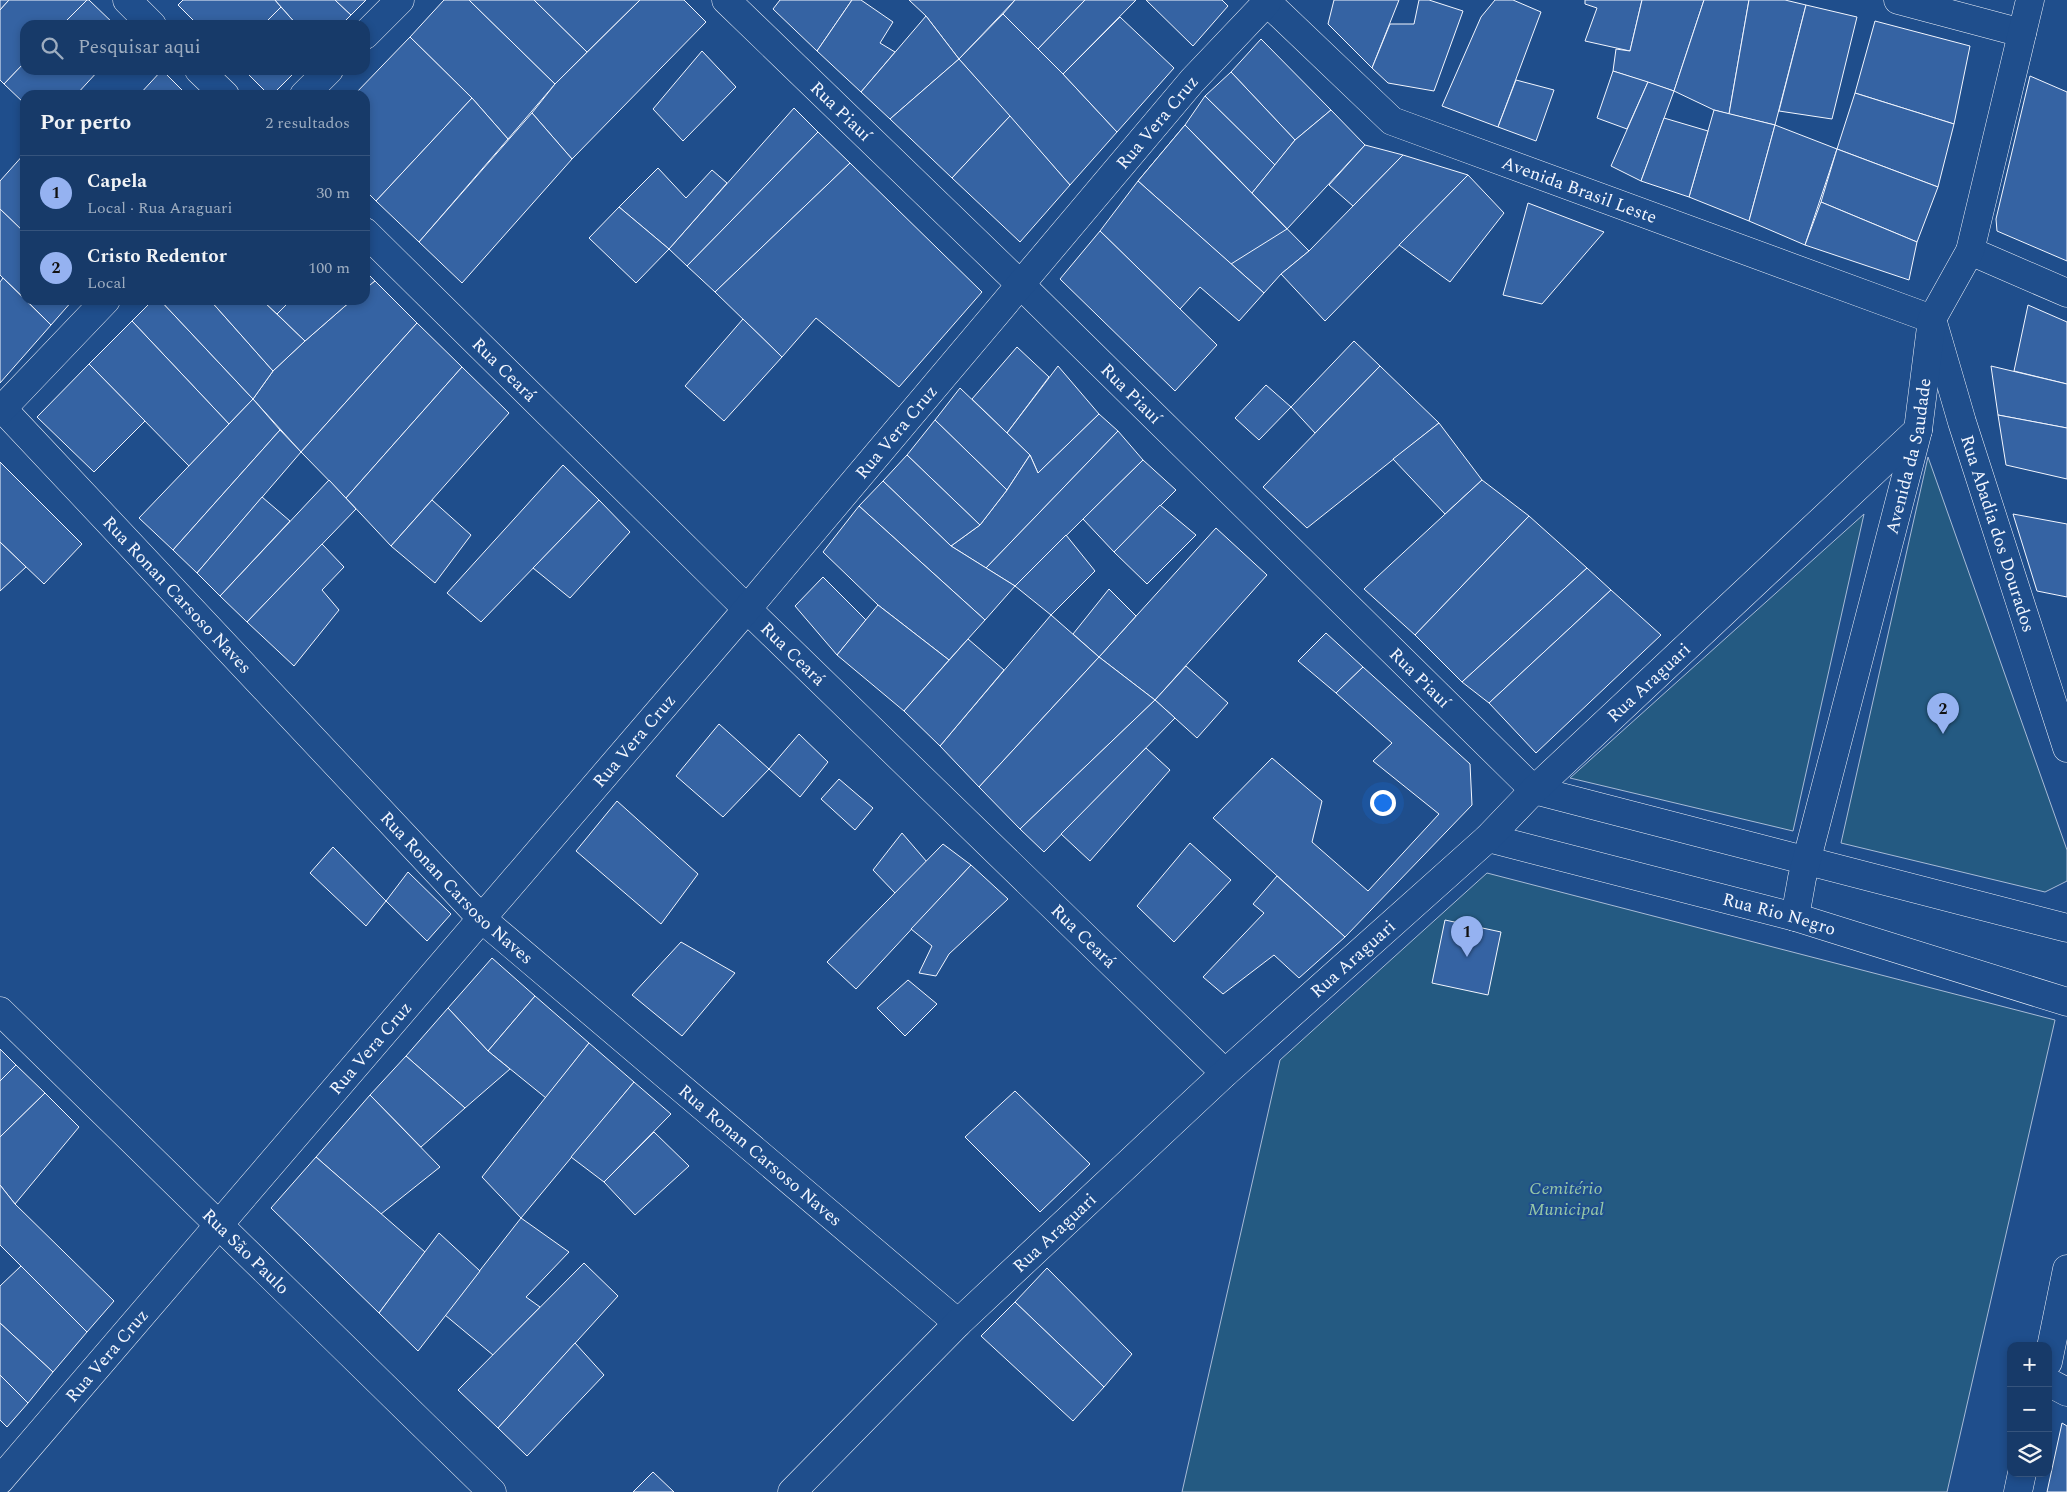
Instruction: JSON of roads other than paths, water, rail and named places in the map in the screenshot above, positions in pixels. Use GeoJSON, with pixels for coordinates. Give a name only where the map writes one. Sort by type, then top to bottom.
{"type":"FeatureCollection","features":[{"type":"Feature","properties":{"kind":"street"},"geometry":{"type":"LineString","coordinates":[[127,0],[147,20]]}},
{"type":"Feature","properties":{"kind":"street"},"geometry":{"type":"LineString","coordinates":[[370,30],[400,0]]}},
{"type":"Feature","properties":{"kind":"street","name":"Rua Piauí"},"geometry":{"type":"LineString","coordinates":[[726,0],[1021,285],[1534,790]]}},
{"type":"Feature","properties":{"kind":"street"},"geometry":{"type":"LineString","coordinates":[[1898,0],[2022,33]]}},
{"type":"Feature","properties":{"kind":"street","name":"Avenida da Saudade"},"geometry":{"type":"LineString","coordinates":[[1795,917],[1806,862],[1918,430],[1932,319],[1970,251],[2030,0]]}},
{"type":"Feature","properties":{"kind":"street","name":"Rua Vera Cruz"},"geometry":{"type":"LineString","coordinates":[[0,1480],[482,919],[1192,81],[1266,1]]}},
{"type":"Feature","properties":{"kind":"street","name":"Avenida Brasil Leste"},"geometry":{"type":"LineString","coordinates":[[1266,1],[1392,122],[1932,319]]}},
{"type":"Feature","properties":{"kind":"street"},"geometry":{"type":"LineString","coordinates":[[204,75],[220,90]]}},
{"type":"Feature","properties":{"kind":"street"},"geometry":{"type":"LineString","coordinates":[[309,90],[324,75]]}},
{"type":"Feature","properties":{"kind":"street","name":"Rua Ceará"},"geometry":{"type":"LineString","coordinates":[[370,237],[746,609],[1225,1074]]}},
{"type":"Feature","properties":{"kind":"street"},"geometry":{"type":"LineString","coordinates":[[1970,251],[2067,293]]}},
{"type":"Feature","properties":{"kind":"street"},"geometry":{"type":"LineString","coordinates":[[1,408],[101,305]]}},
{"type":"Feature","properties":{"kind":"street","name":"Rua Abadia dos Dourados"},"geometry":{"type":"LineString","coordinates":[[1932,319],[1962,422],[2067,748]]}},
{"type":"Feature","properties":{"kind":"street","name":"Rua Ronan Carsoso Naves"},"geometry":{"type":"LineString","coordinates":[[1,408],[482,919],[958,1323]]}},
{"type":"Feature","properties":{"kind":"street","name":"Rua Araguari"},"geometry":{"type":"LineString","coordinates":[[792,1492],[958,1323],[1225,1074],[1488,838],[1534,790],[1918,430]]}},
{"type":"Feature","properties":{"kind":"street"},"geometry":{"type":"LineString","coordinates":[[1534,790],[1806,862],[2067,928]]}},
{"type":"Feature","properties":{"kind":"street","name":"Rua Rio Negro"},"geometry":{"type":"LineString","coordinates":[[1488,838],[1795,917],[2067,1002]]}},
{"type":"Feature","properties":{"kind":"street","name":"Rua São Paulo"},"geometry":{"type":"LineString","coordinates":[[0,1011],[492,1492]]}},
{"type":"Feature","properties":{"kind":"street"},"geometry":{"type":"LineString","coordinates":[[2052,1342],[2067,1269]]}},
{"type":"Feature","properties":{"kind":"street"},"geometry":{"type":"LineString","coordinates":[[2052,1384],[2067,1392]]}},
{"type":"Feature","properties":{"kind":"street"},"geometry":{"type":"LineString","coordinates":[[2018,1492],[2021,1477]]}},
{"type":"Feature","properties":{"kind":"place","name":"Cristo Redentor"},"geometry":{"type":"Point","coordinates":[1943,734]}},
{"type":"Feature","properties":{"kind":"place","name":"Capela"},"geometry":{"type":"Point","coordinates":[1467,957]}},
{"type":"Feature","properties":{"kind":"park label","name":"Cemitério Municipal"},"geometry":{"type":"Point","coordinates":[1566,1198]}}]}
